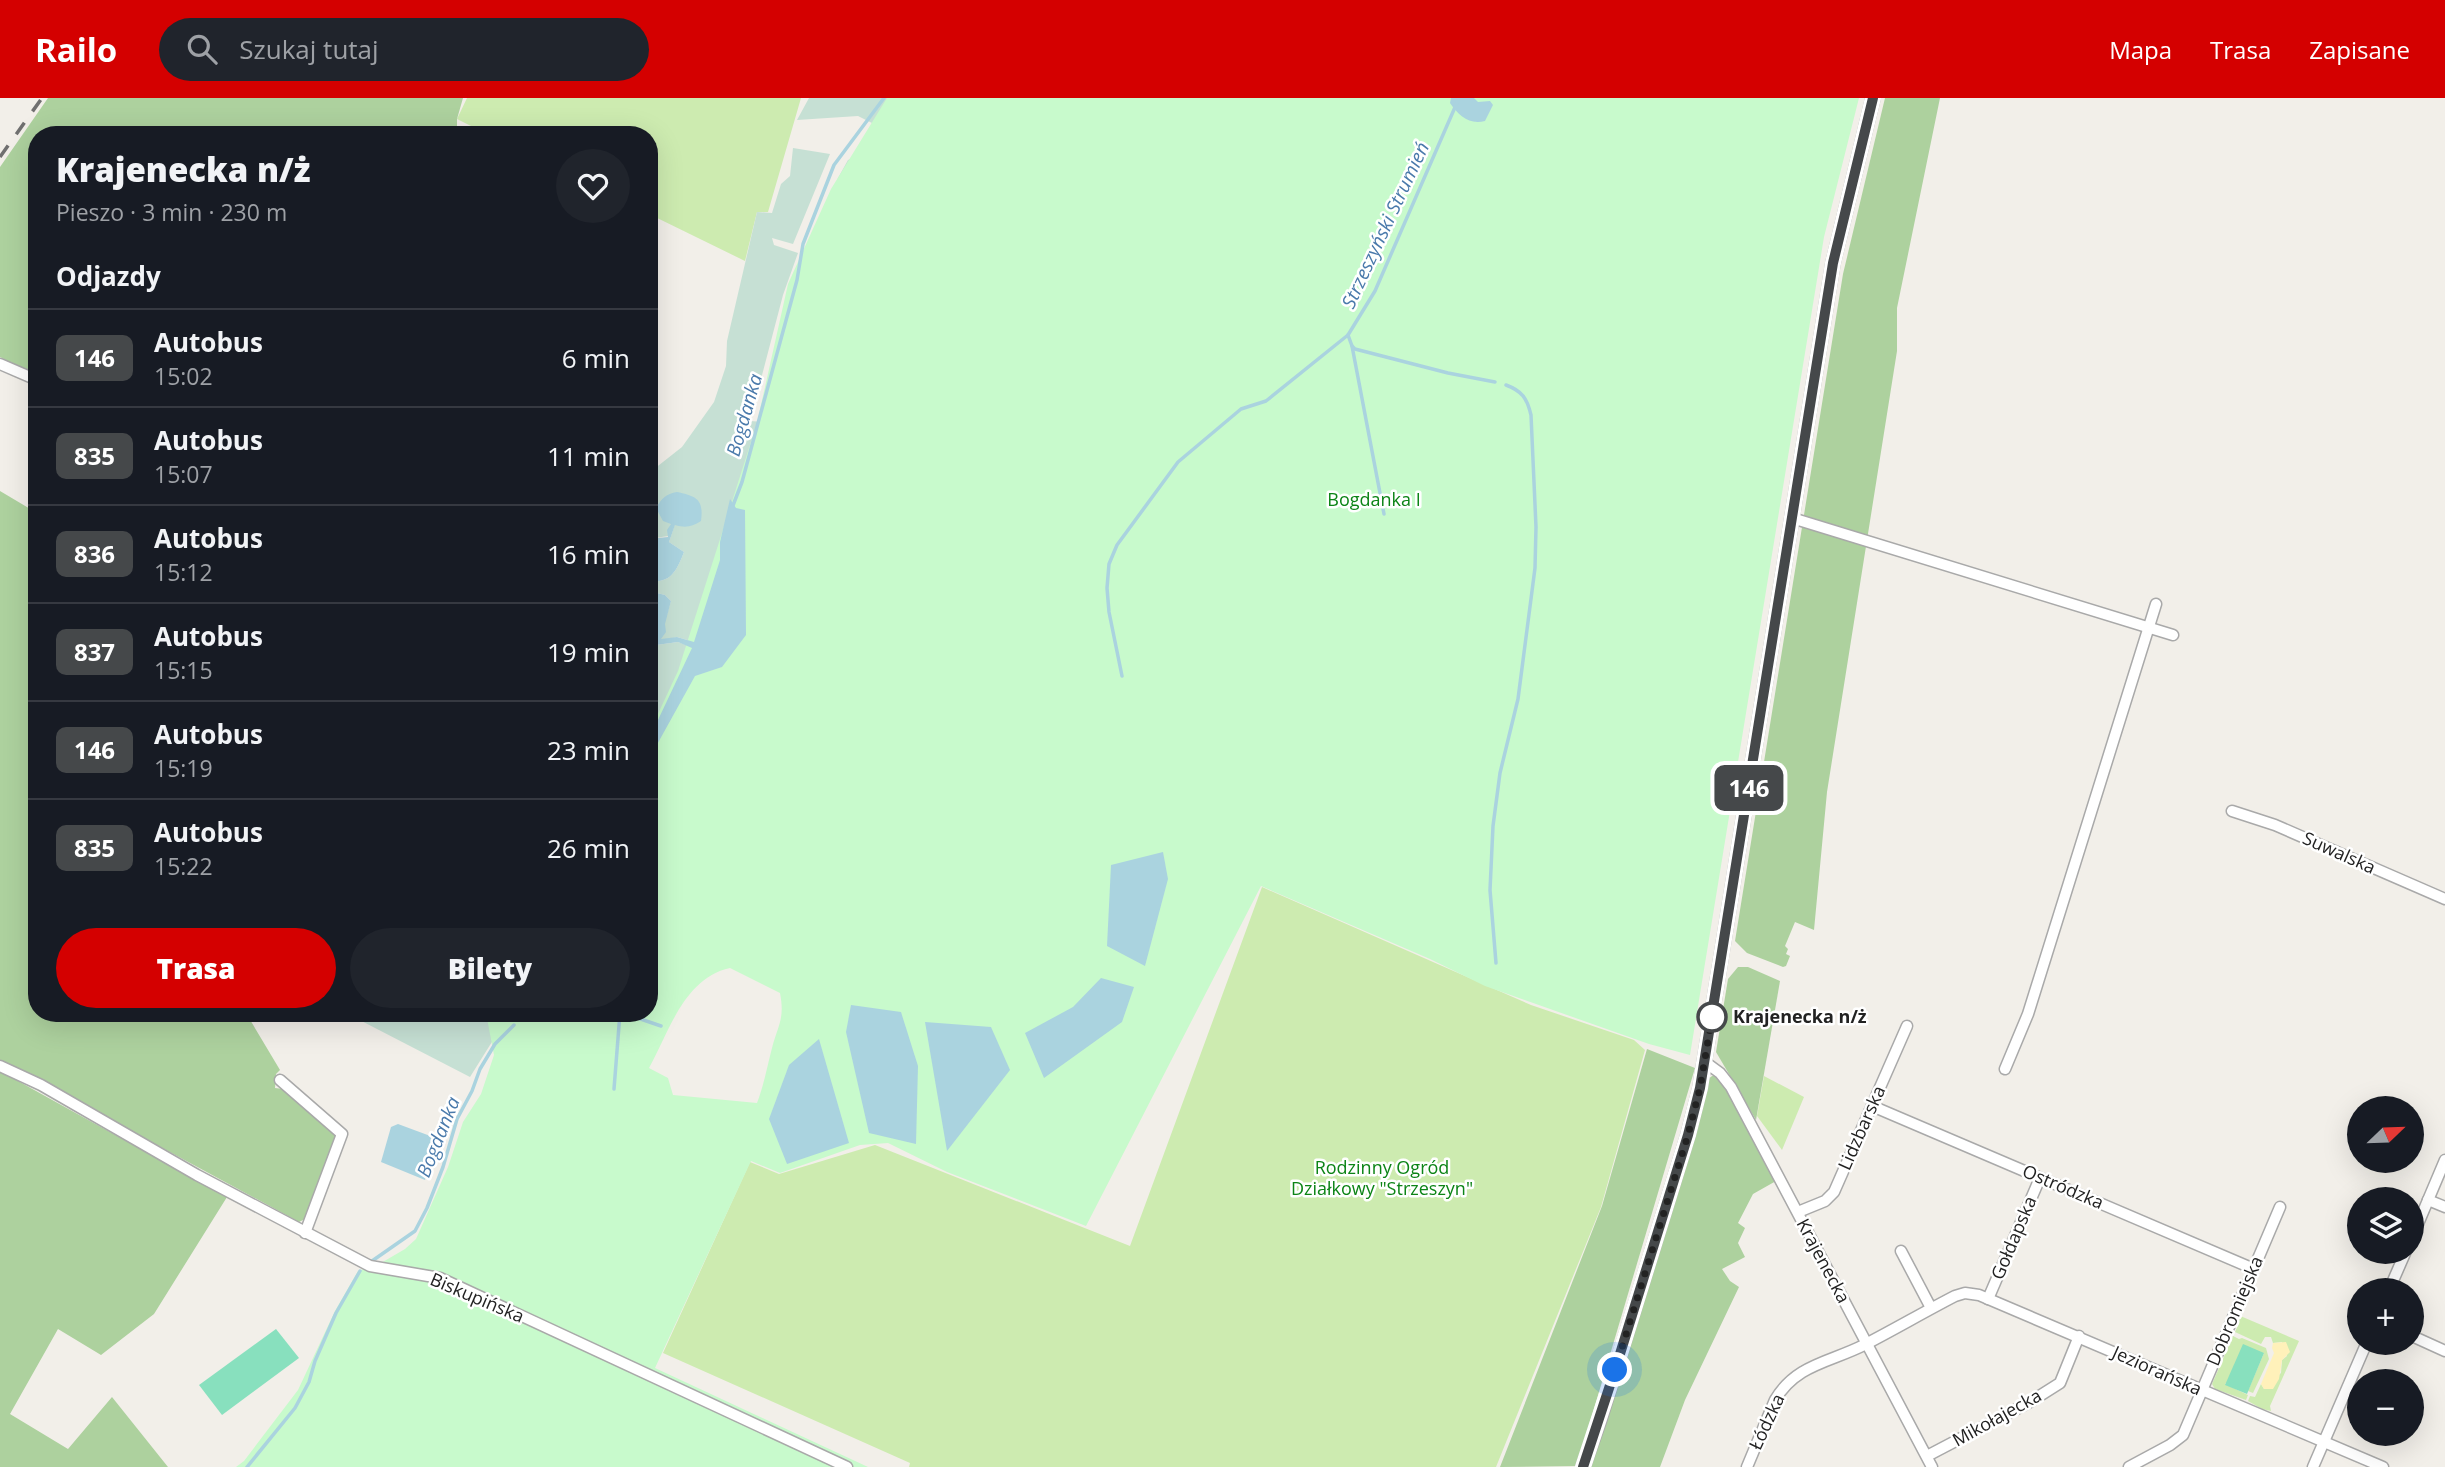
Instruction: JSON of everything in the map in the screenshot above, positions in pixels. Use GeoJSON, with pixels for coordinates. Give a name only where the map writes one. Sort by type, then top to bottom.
{"type":"FeatureCollection","features":[{"type":"Feature","properties":{"kind":"street"},"geometry":{"type":"LineString","coordinates":[[1583,1467],[1684,1147],[1705,1062],[1833,263],[1872,98]]}},
{"type":"Feature","properties":{"kind":"street"},"geometry":{"type":"LineString","coordinates":[[0,364],[28,376]]}},
{"type":"Feature","properties":{"kind":"street"},"geometry":{"type":"LineString","coordinates":[[1792,518],[2173,635]]}},
{"type":"Feature","properties":{"kind":"street"},"geometry":{"type":"LineString","coordinates":[[2005,1069],[2028,1014],[2156,604]]}},
{"type":"Feature","properties":{"kind":"street","name":"Suwalska"},"geometry":{"type":"LineString","coordinates":[[2232,811],[2275,825],[2445,899]]}},
{"type":"Feature","properties":{"kind":"street","name":"Lidzbarska"},"geometry":{"type":"LineString","coordinates":[[1798,1212],[1825,1201],[1834,1192],[1907,1026]]}},
{"type":"Feature","properties":{"kind":"street","name":"Krajenecka"},"geometry":{"type":"LineString","coordinates":[[1705,1062],[1728,1082],[1933,1467]]}},
{"type":"Feature","properties":{"kind":"street","name":"Biskupińska"},"geometry":{"type":"LineString","coordinates":[[0,1066],[41,1085],[197,1175],[370,1266],[440,1278],[847,1467]]}},
{"type":"Feature","properties":{"kind":"street"},"geometry":{"type":"LineString","coordinates":[[279,1080],[342,1135],[305,1233]]}},
{"type":"Feature","properties":{"kind":"street","name":"Ostródzka"},"geometry":{"type":"LineString","coordinates":[[1872,1106],[2254,1269]]}},
{"type":"Feature","properties":{"kind":"street"},"geometry":{"type":"LineString","coordinates":[[2424,1210],[2445,1160]]}},
{"type":"Feature","properties":{"kind":"street","name":"Gołdapska"},"geometry":{"type":"LineString","coordinates":[[1988,1299],[2040,1178]]}},
{"type":"Feature","properties":{"kind":"street"},"geometry":{"type":"LineString","coordinates":[[2428,1200],[2445,1207]]}},
{"type":"Feature","properties":{"kind":"street","name":"Dobromiejska"},"geometry":{"type":"LineString","coordinates":[[2129,1467],[2177,1441],[2183,1435],[2280,1207]]}},
{"type":"Feature","properties":{"kind":"street"},"geometry":{"type":"LineString","coordinates":[[1901,1251],[1931,1308]]}},
{"type":"Feature","properties":{"kind":"street","name":"Jeziorańska"},"geometry":{"type":"LineString","coordinates":[[1867,1343],[1955,1296],[1965,1293],[1979,1295],[2383,1467]]}},
{"type":"Feature","properties":{"kind":"street","name":"Mikołajecka"},"geometry":{"type":"LineString","coordinates":[[1927,1457],[2060,1383],[2079,1336]]}},
{"type":"Feature","properties":{"kind":"street"},"geometry":{"type":"LineString","coordinates":[[2424,1341],[2445,1351]]}},
{"type":"Feature","properties":{"kind":"street","name":"Łódzka"},"geometry":{"type":"LineString","coordinates":[[1747,1467],[1780,1392],[1796,1377],[1820,1362],[1867,1343]]}},
{"type":"Feature","properties":{"kind":"street"},"geometry":{"type":"LineString","coordinates":[[2313,1467],[2361,1355]]}},
{"type":"Feature","properties":{"kind":"green space"},"geometry":{"type":"Polygon","coordinates":[[[48,98],[463,98],[457,126],[29,126],[48,98]]]}},
{"type":"Feature","properties":{"kind":"green space"},"geometry":{"type":"Polygon","coordinates":[[[467,98],[801,98],[768,212],[757,212],[745,261],[658,218],[658,126],[471,126],[457,119],[467,98]]]}},
{"type":"Feature","properties":{"kind":"green space"},"geometry":{"type":"Polygon","coordinates":[[[809,98],[936,98],[725,527],[694,642],[677,637],[663,641],[660,639],[665,632],[664,624],[671,601],[658,593],[658,581],[668,578],[676,570],[684,552],[669,542],[675,524],[671,524],[668,536],[658,538],[658,466],[682,447],[714,402],[726,366],[727,341],[757,212],[772,213],[781,184],[790,176],[793,148],[830,154],[793,244],[772,238],[774,245],[798,253],[783,295],[750,421],[764,422],[838,178],[848,160],[859,155],[872,123],[858,116],[797,120],[809,98]]]}},
{"type":"Feature","properties":{"kind":"green space","name":"Bogdanka I"},"geometry":{"type":"Polygon","coordinates":[[[887,98],[1859,98],[1824,237],[1690,1055],[1649,1044],[1485,986],[1430,959],[1261,886],[1086,1226],[947,1172],[888,1143],[860,1145],[780,1173],[751,1161],[655,1368],[868,1467],[236,1467],[244,1461],[298,1390],[335,1311],[358,1271],[381,1263],[416,1239],[448,1167],[463,1122],[481,1094],[494,1055],[488,1022],[658,1022],[658,714],[678,671],[757,423],[788,284],[831,189],[887,98]],[[730,968],[714,974],[689,995],[680,1008],[649,1068],[668,1078],[673,1095],[757,1103],[782,1009],[780,993],[730,968]]]}},
{"type":"Feature","properties":{"kind":"green space"},"geometry":{"type":"Polygon","coordinates":[[[1885,98],[1940,98],[1897,308],[1897,351],[1827,792],[1814,930],[1795,922],[1785,946],[1788,949],[1786,954],[1790,956],[1783,967],[1747,953],[1735,941],[1843,274],[1885,98]]]}},
{"type":"Feature","properties":{"kind":"green space"},"geometry":{"type":"Polygon","coordinates":[[[28,127],[28,371],[0,357],[0,167],[28,127]]]}},
{"type":"Feature","properties":{"kind":"green space"},"geometry":{"type":"Polygon","coordinates":[[[0,491],[28,508],[28,1022],[251,1022],[280,1070],[276,1074],[275,1088],[283,1089],[337,1134],[307,1218],[299,1222],[0,1060],[0,491]]]}},
{"type":"Feature","properties":{"kind":"green space"},"geometry":{"type":"Polygon","coordinates":[[[678,642],[692,647],[658,720],[658,645],[678,642]]]}},
{"type":"Feature","properties":{"kind":"green space","name":"Rodzinny Ogród Działkowy \"Strzeszyn\""},"geometry":{"type":"Polygon","coordinates":[[[1262,887],[1531,1005],[1634,1040],[1645,1050],[1601,1207],[1496,1467],[909,1467],[910,1463],[663,1353],[750,1162],[779,1174],[875,1145],[1130,1246],[1262,887]]]}},
{"type":"Feature","properties":{"kind":"green space"},"geometry":{"type":"Polygon","coordinates":[[[1738,967],[1748,967],[1780,981],[1756,1120],[1716,1052],[1728,979],[1738,967]]]}},
{"type":"Feature","properties":{"kind":"green space"},"geometry":{"type":"Polygon","coordinates":[[[363,1022],[502,1022],[470,1077],[363,1022]]]}},
{"type":"Feature","properties":{"kind":"green space"},"geometry":{"type":"Polygon","coordinates":[[[1647,1049],[1695,1068],[1577,1466],[1500,1467],[1602,1206],[1647,1049]]]}},
{"type":"Feature","properties":{"kind":"green space"},"geometry":{"type":"Polygon","coordinates":[[[0,1071],[227,1197],[154,1314],[101,1355],[58,1329],[10,1414],[68,1449],[112,1397],[168,1467],[0,1467],[0,1071]]]}},
{"type":"Feature","properties":{"kind":"green space"},"geometry":{"type":"Polygon","coordinates":[[[1712,1076],[1721,1079],[1776,1181],[1753,1194],[1738,1223],[1745,1228],[1738,1243],[1745,1257],[1722,1269],[1730,1281],[1739,1287],[1685,1400],[1660,1467],[1587,1467],[1706,1081],[1712,1076]]]}},
{"type":"Feature","properties":{"kind":"green space"},"geometry":{"type":"Polygon","coordinates":[[[1764,1076],[1804,1097],[1782,1150],[1757,1116],[1764,1076]]]}},
{"type":"Feature","properties":{"kind":"green space"},"geometry":{"type":"Polygon","coordinates":[[[2238,1315],[2299,1341],[2270,1406],[2271,1411],[2248,1401],[2250,1396],[2255,1397],[2261,1384],[2264,1389],[2281,1373],[2282,1360],[2287,1356],[2282,1342],[2273,1343],[2271,1337],[2265,1337],[2261,1344],[2235,1332],[2239,1323],[2238,1315]]]}},
{"type":"Feature","properties":{"kind":"green space"},"geometry":{"type":"Polygon","coordinates":[[[276,1329],[299,1358],[222,1415],[199,1385],[276,1329]]]}},
{"type":"Feature","properties":{"kind":"green space"},"geometry":{"type":"Polygon","coordinates":[[[2233,1336],[2266,1348],[2269,1359],[2253,1393],[2248,1391],[2264,1353],[2225,1384],[2248,1395],[2246,1400],[2215,1389],[2212,1384],[2233,1336]]]}},
{"type":"Feature","properties":{"kind":"green space"},"geometry":{"type":"Polygon","coordinates":[[[2243,1344],[2264,1353],[2247,1394],[2225,1385],[2243,1344]]]}},
{"type":"Feature","properties":{"kind":"sand"},"geometry":{"type":"Polygon","coordinates":[[[2286,1342],[2290,1352],[2282,1360],[2279,1379],[2273,1389],[2264,1389],[2261,1384],[2274,1353],[2273,1343],[2286,1342]]]}},
{"type":"Feature","properties":{"kind":"water"},"geometry":{"type":"Polygon","coordinates":[[[1451,98],[1474,98],[1478,102],[1490,101],[1493,105],[1485,121],[1474,122],[1457,112],[1450,103],[1451,98]]]}},
{"type":"Feature","properties":{"kind":"water"},"geometry":{"type":"Polygon","coordinates":[[[677,492],[697,500],[701,508],[701,521],[695,525],[675,525],[669,542],[684,552],[672,574],[658,581],[658,538],[668,537],[667,530],[671,524],[663,521],[658,505],[670,494],[677,492]]]}},
{"type":"Feature","properties":{"kind":"water"},"geometry":{"type":"Polygon","coordinates":[[[730,499],[736,508],[745,510],[746,635],[722,667],[695,676],[658,743],[658,720],[692,648],[678,642],[658,645],[658,593],[671,601],[665,624],[666,632],[661,639],[677,637],[694,642],[720,560],[720,542],[730,499]]]}},
{"type":"Feature","properties":{"kind":"water"},"geometry":{"type":"Polygon","coordinates":[[[1163,852],[1168,879],[1145,966],[1107,946],[1111,865],[1163,852]]]}},
{"type":"Feature","properties":{"kind":"water"},"geometry":{"type":"Polygon","coordinates":[[[1101,978],[1134,987],[1122,1022],[1044,1078],[1025,1033],[1073,1007],[1101,978]]]}},
{"type":"Feature","properties":{"kind":"water"},"geometry":{"type":"Polygon","coordinates":[[[851,1005],[901,1012],[918,1066],[916,1144],[869,1133],[846,1032],[851,1005]]]}},
{"type":"Feature","properties":{"kind":"water"},"geometry":{"type":"Polygon","coordinates":[[[925,1022],[991,1027],[1010,1070],[947,1151],[925,1022]]]}},
{"type":"Feature","properties":{"kind":"water"},"geometry":{"type":"Polygon","coordinates":[[[819,1039],[849,1143],[787,1164],[769,1119],[789,1065],[819,1039]]]}},
{"type":"Feature","properties":{"kind":"water"},"geometry":{"type":"Polygon","coordinates":[[[398,1124],[433,1137],[433,1152],[425,1180],[381,1162],[391,1127],[398,1124]]]}},
{"type":"Feature","properties":{"kind":"waterway","name":"Bogdanka"},"geometry":{"type":"LineString","coordinates":[[732,508],[742,482],[797,280],[803,244],[834,165],[884,98]]}},
{"type":"Feature","properties":{"kind":"waterway","name":"Strzeszyński Strumień"},"geometry":{"type":"LineString","coordinates":[[1122,676],[1107,588],[1109,564],[1117,545],[1178,462],[1241,409],[1266,401],[1348,335],[1375,291],[1459,98]]}},
{"type":"Feature","properties":{"kind":"waterway"},"geometry":{"type":"LineString","coordinates":[[1348,335],[1355,349],[1495,382]]}},
{"type":"Feature","properties":{"kind":"waterway"},"geometry":{"type":"LineString","coordinates":[[1352,346],[1384,514]]}},
{"type":"Feature","properties":{"kind":"waterway"},"geometry":{"type":"LineString","coordinates":[[1496,963],[1490,890],[1493,826],[1500,773],[1518,699],[1535,568],[1536,527],[1531,415],[1523,396],[1506,385]]}},
{"type":"Feature","properties":{"kind":"waterway"},"geometry":{"type":"LineString","coordinates":[[614,1089],[619,1022]]}},
{"type":"Feature","properties":{"kind":"waterway"},"geometry":{"type":"LineString","coordinates":[[649,1022],[661,1026]]}},
{"type":"Feature","properties":{"kind":"waterway","name":"Bogdanka"},"geometry":{"type":"LineString","coordinates":[[372,1261],[415,1231],[443,1167],[457,1119],[480,1069],[495,1044],[514,1025]]}},
{"type":"Feature","properties":{"kind":"waterway","name":"Bogdanka"},"geometry":{"type":"LineString","coordinates":[[247,1467],[295,1408],[309,1382],[336,1313],[360,1271]]}},
{"type":"Feature","properties":{"kind":"railway"},"geometry":{"type":"LineString","coordinates":[[0,157],[42,98]]}},
{"type":"Feature","properties":{"kind":"bus line","name":"146"},"geometry":{"type":"LineString","coordinates":[[1583,1467],[1688,1135],[1700,1088],[1833,263],[1873,98]]}},
{"type":"Feature","properties":{"kind":"place","name":"Krajenecka n/ż"},"geometry":{"type":"Point","coordinates":[1712,1017]}},
{"type":"Feature","properties":{"kind":"route"},"geometry":{"type":"LineString","coordinates":[[1615,1370],[1688,1135],[1700,1088],[1712,1017]]}}]}
